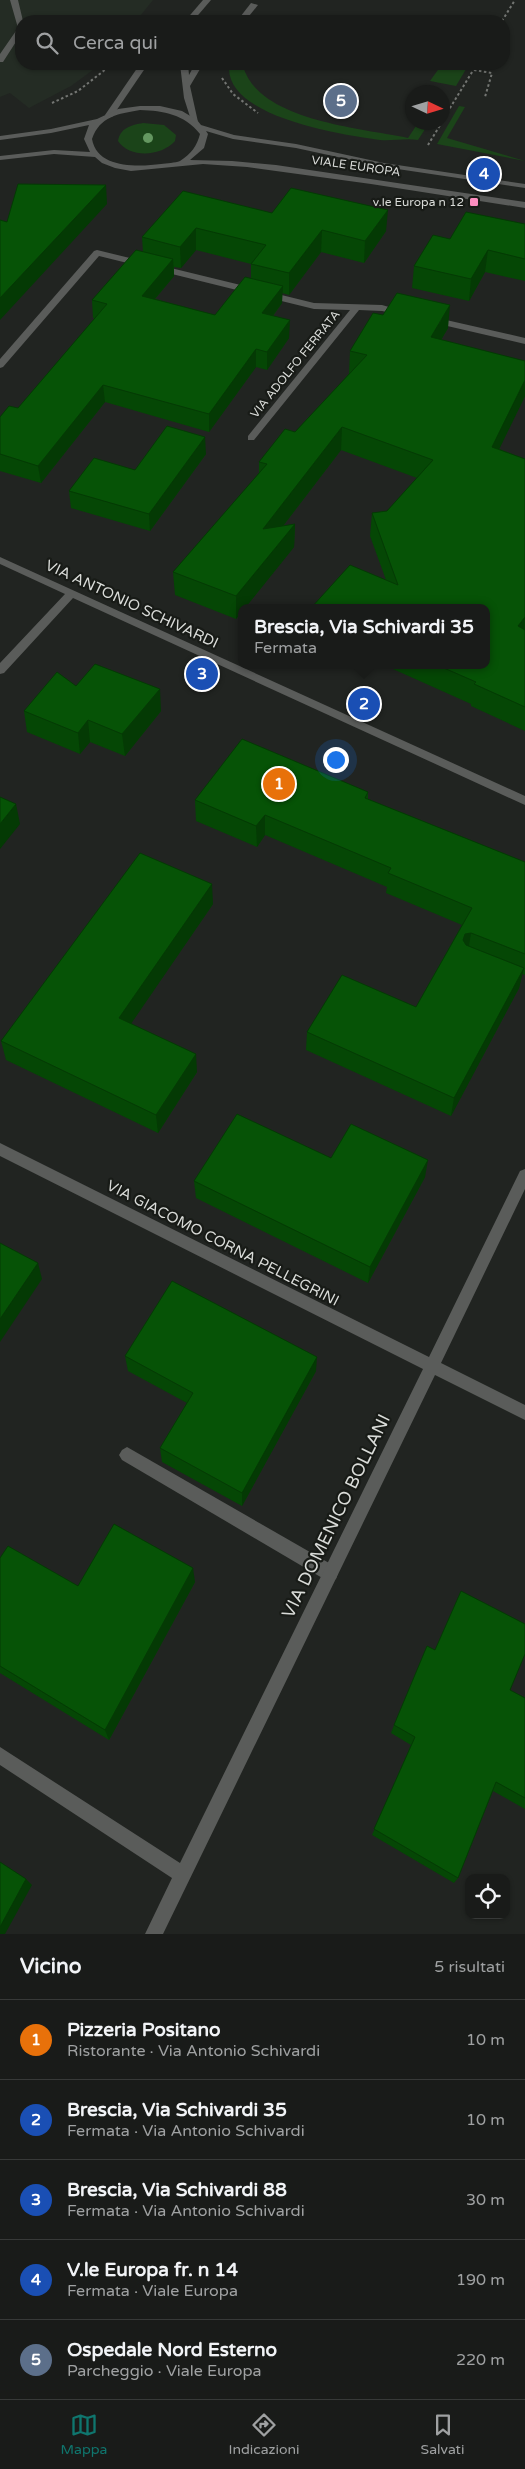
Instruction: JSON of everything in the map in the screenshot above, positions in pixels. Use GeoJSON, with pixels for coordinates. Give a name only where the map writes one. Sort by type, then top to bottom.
{"type":"FeatureCollection","features":[{"type":"Feature","properties":{"kind":"street"},"geometry":{"type":"LineString","coordinates":[[14,0],[18,15]]}},
{"type":"Feature","properties":{"kind":"street"},"geometry":{"type":"LineString","coordinates":[[194,15],[207,0]]}},
{"type":"Feature","properties":{"kind":"street"},"geometry":{"type":"LineString","coordinates":[[246,15],[254,5]]}},
{"type":"Feature","properties":{"kind":"street"},"geometry":{"type":"LineString","coordinates":[[0,60],[15,37]]}},
{"type":"Feature","properties":{"kind":"street"},"geometry":{"type":"LineString","coordinates":[[109,115],[140,70]]}},
{"type":"Feature","properties":{"kind":"street"},"geometry":{"type":"LineString","coordinates":[[185,70],[186,87],[195,120]]}},
{"type":"Feature","properties":{"kind":"street"},"geometry":{"type":"LineString","coordinates":[[186,87],[196,70]]}},
{"type":"Feature","properties":{"kind":"street","name":"VIALE EUROPA"},"geometry":{"type":"LineString","coordinates":[[0,138],[51,131],[98,121],[109,115],[131,109],[155,107],[170,109],[195,120],[202,127],[233,137],[296,146],[384,165],[525,186]]}},
{"type":"Feature","properties":{"kind":"street"},"geometry":{"type":"LineString","coordinates":[[97,155],[90,147],[88,138],[91,129],[98,121]]}},
{"type":"Feature","properties":{"kind":"street"},"geometry":{"type":"LineString","coordinates":[[183,162],[200,148],[204,141],[202,127]]}},
{"type":"Feature","properties":{"kind":"street","name":"VIALE EUROPA"},"geometry":{"type":"LineString","coordinates":[[0,158],[54,152],[97,155],[117,165],[130,167],[158,167],[183,162],[231,163],[382,182],[525,205]]}},
{"type":"Feature","properties":{"kind":"street","name":"VIA ADOLFO FERRATA"},"geometry":{"type":"LineString","coordinates":[[0,365],[97,253],[314,306],[382,308],[525,341]]}},
{"type":"Feature","properties":{"kind":"street","name":"VIA ADOLFO FERRATA"},"geometry":{"type":"LineString","coordinates":[[251,438],[358,307]]}},
{"type":"Feature","properties":{"kind":"street","name":"VIA ANTONIO SCHIVARDI"},"geometry":{"type":"LineString","coordinates":[[0,560],[525,801]]}},
{"type":"Feature","properties":{"kind":"street"},"geometry":{"type":"LineString","coordinates":[[0,670],[72,593]]}},
{"type":"Feature","properties":{"kind":"street","name":"VIA GIACOMO CORNA PELLEGRINI"},"geometry":{"type":"LineString","coordinates":[[0,1149],[525,1412]]}},
{"type":"Feature","properties":{"kind":"street","name":"VIA DOMENICO BOLLANI"},"geometry":{"type":"LineString","coordinates":[[154,1934],[525,1175]]}},
{"type":"Feature","properties":{"kind":"street"},"geometry":{"type":"LineString","coordinates":[[127,1455],[330,1573]]}},
{"type":"Feature","properties":{"kind":"street"},"geometry":{"type":"LineString","coordinates":[[0,1755],[183,1875]]}},
{"type":"Feature","properties":{"kind":"path"},"geometry":{"type":"LineString","coordinates":[[506,15],[515,0]]}},
{"type":"Feature","properties":{"kind":"path"},"geometry":{"type":"LineString","coordinates":[[48,105],[78,91],[106,70]]}},
{"type":"Feature","properties":{"kind":"path"},"geometry":{"type":"LineString","coordinates":[[450,109],[474,70],[492,73],[485,97]]}},
{"type":"Feature","properties":{"kind":"path"},"geometry":{"type":"LineString","coordinates":[[428,146],[437,130]]}},
{"type":"Feature","properties":{"kind":"shaded area"},"geometry":{"type":"Polygon","coordinates":[[[0,0],[153,0],[141,15],[15,15],[15,70],[93,70],[71,86],[29,108],[10,93],[0,97],[0,0]]]}},
{"type":"Feature","properties":{"kind":"green space"},"geometry":{"type":"Polygon","coordinates":[[[229,70],[245,70],[252,84],[268,99],[289,110],[314,119],[408,138],[413,130],[424,130],[418,140],[363,138],[291,121],[267,112],[248,100],[234,86],[229,70]]]}},
{"type":"Feature","properties":{"kind":"green space"},"geometry":{"type":"Polygon","coordinates":[[[438,70],[465,70],[456,86],[430,81],[438,70]]]}},
{"type":"Feature","properties":{"kind":"green space"},"geometry":{"type":"Polygon","coordinates":[[[459,106],[465,107],[447,138],[525,161],[437,144],[445,130],[450,130],[450,122],[459,106]]]}},
{"type":"Feature","properties":{"kind":"green space"},"geometry":{"type":"Polygon","coordinates":[[[143,123],[164,125],[176,135],[175,141],[162,150],[146,153],[130,151],[123,147],[118,141],[121,133],[130,126],[143,123]]]}},
{"type":"Feature","properties":{"kind":"building"},"geometry":{"type":"Polygon","coordinates":[[[18,184],[106,185],[0,298],[0,220],[7,222],[18,184]]]}},
{"type":"Feature","properties":{"kind":"building"},"geometry":{"type":"Polygon","coordinates":[[[291,188],[388,210],[365,241],[322,230],[289,273],[251,264],[266,245],[196,228],[180,247],[142,237],[183,191],[272,213],[291,188]]]}},
{"type":"Feature","properties":{"kind":"building"},"geometry":{"type":"Polygon","coordinates":[[[466,212],[525,224],[525,259],[488,250],[471,279],[414,266],[433,235],[450,239],[466,212]]]}},
{"type":"Feature","properties":{"kind":"building"},"geometry":{"type":"Polygon","coordinates":[[[136,250],[173,259],[142,296],[215,315],[245,277],[283,286],[262,313],[290,320],[267,352],[256,349],[209,414],[103,385],[38,466],[0,454],[0,417],[9,406],[18,408],[107,304],[92,300],[136,250]]]}},
{"type":"Feature","properties":{"kind":"building"},"geometry":{"type":"Polygon","coordinates":[[[397,293],[450,305],[431,337],[525,361],[525,380],[492,447],[525,459],[525,617],[518,626],[525,630],[525,707],[446,669],[490,669],[490,604],[315,604],[350,565],[398,585],[372,513],[387,511],[433,460],[342,427],[263,529],[295,524],[236,596],[173,572],[267,464],[259,462],[285,429],[295,432],[367,355],[350,351],[373,313],[383,315],[397,293]]]}},
{"type":"Feature","properties":{"kind":"building"},"geometry":{"type":"Polygon","coordinates":[[[167,426],[205,437],[149,514],[69,491],[94,458],[135,470],[167,426]]]}},
{"type":"Feature","properties":{"kind":"building"},"geometry":{"type":"Polygon","coordinates":[[[95,664],[160,689],[122,734],[88,720],[78,733],[24,711],[57,672],[76,686],[95,664]]]}},
{"type":"Feature","properties":{"kind":"building"},"geometry":{"type":"Polygon","coordinates":[[[242,739],[368,792],[365,798],[525,862],[525,954],[471,933],[465,934],[463,940],[466,945],[524,968],[454,1098],[307,1032],[342,975],[416,1007],[472,908],[388,873],[391,868],[265,815],[256,826],[195,800],[242,739]]]}},
{"type":"Feature","properties":{"kind":"building"},"geometry":{"type":"Polygon","coordinates":[[[0,797],[16,804],[0,824],[0,797]]]}},
{"type":"Feature","properties":{"kind":"building"},"geometry":{"type":"Polygon","coordinates":[[[140,853],[212,884],[119,1018],[196,1054],[156,1115],[1,1041],[140,853]]]}},
{"type":"Feature","properties":{"kind":"building"},"geometry":{"type":"Polygon","coordinates":[[[237,1114],[331,1158],[351,1124],[428,1160],[370,1267],[194,1181],[237,1114]]]}},
{"type":"Feature","properties":{"kind":"building"},"geometry":{"type":"Polygon","coordinates":[[[0,1243],[38,1263],[0,1319],[0,1243]]]}},
{"type":"Feature","properties":{"kind":"building"},"geometry":{"type":"Polygon","coordinates":[[[172,1281],[317,1357],[242,1493],[160,1448],[193,1393],[125,1356],[172,1281]]]}},
{"type":"Feature","properties":{"kind":"building"},"geometry":{"type":"Polygon","coordinates":[[[114,1524],[193,1568],[105,1730],[0,1666],[0,1558],[8,1546],[78,1586],[114,1524]]]}},
{"type":"Feature","properties":{"kind":"building"},"geometry":{"type":"Polygon","coordinates":[[[461,1591],[525,1624],[525,1654],[510,1690],[525,1698],[525,1798],[496,1782],[458,1878],[374,1829],[415,1737],[394,1725],[427,1646],[435,1650],[461,1591]]]}},
{"type":"Feature","properties":{"kind":"building"},"geometry":{"type":"Polygon","coordinates":[[[0,1862],[26,1879],[0,1927],[0,1862]]]}},
{"type":"Feature","properties":{"kind":"place","name":"Ospedale Nord Esterno"},"geometry":{"type":"Point","coordinates":[341,101]}},
{"type":"Feature","properties":{"kind":"place","name":"V.le Europa fr. n 14"},"geometry":{"type":"Point","coordinates":[484,174]}},
{"type":"Feature","properties":{"kind":"place","name":"v.le Europa n 12"},"geometry":{"type":"Point","coordinates":[474,202]}},
{"type":"Feature","properties":{"kind":"place","name":"Brescia, Via Schivardi 88"},"geometry":{"type":"Point","coordinates":[202,674]}},
{"type":"Feature","properties":{"kind":"place","name":"Brescia, Via Schivardi 35"},"geometry":{"type":"Point","coordinates":[364,704]}},
{"type":"Feature","properties":{"kind":"place","name":"Pizzeria Positano"},"geometry":{"type":"Point","coordinates":[279,784]}}]}
